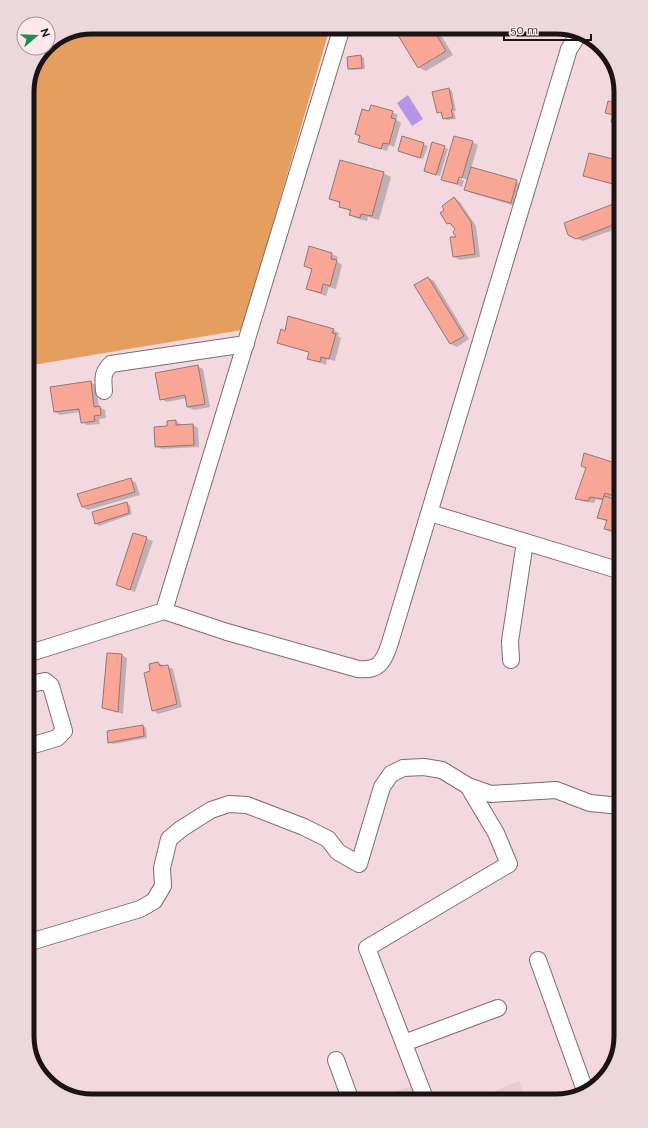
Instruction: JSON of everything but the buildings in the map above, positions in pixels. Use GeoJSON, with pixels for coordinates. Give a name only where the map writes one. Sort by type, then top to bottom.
{"type":"FeatureCollection","features":[{"type":"Feature","properties":{"kind":"street"},"geometry":{"type":"LineString","coordinates":[[164,611],[340,34]]}},
{"type":"Feature","properties":{"kind":"street"},"geometry":{"type":"LineString","coordinates":[[34,652],[164,611],[227,632],[358,669],[369,670],[377,666],[384,659],[430,513],[570,49],[577,38]]}},
{"type":"Feature","properties":{"kind":"street"},"geometry":{"type":"LineString","coordinates":[[104,391],[102,376],[111,364],[246,344]]}},
{"type":"Feature","properties":{"kind":"street"},"geometry":{"type":"LineString","coordinates":[[430,513],[614,569]]}},
{"type":"Feature","properties":{"kind":"street"},"geometry":{"type":"LineString","coordinates":[[511,660],[510,641],[525,542]]}},
{"type":"Feature","properties":{"kind":"street"},"geometry":{"type":"LineString","coordinates":[[34,683],[45,681],[51,686],[64,731],[57,738],[34,745]]}},
{"type":"Feature","properties":{"kind":"street"},"geometry":{"type":"LineString","coordinates":[[34,941],[140,908],[154,901],[162,886],[162,868],[169,839],[181,829],[217,808],[229,804],[247,805],[297,824],[328,839],[338,852],[360,864],[382,787],[391,774],[403,768],[424,767],[442,770],[468,786],[492,794],[556,790],[590,803],[614,805]]}},
{"type":"Feature","properties":{"kind":"street"},"geometry":{"type":"LineString","coordinates":[[423,1094],[367,948],[509,864],[496,833],[468,786]]}},
{"type":"Feature","properties":{"kind":"street"},"geometry":{"type":"LineString","coordinates":[[538,960],[584,1087]]}},
{"type":"Feature","properties":{"kind":"street"},"geometry":{"type":"LineString","coordinates":[[404,1043],[498,1008]]}},
{"type":"Feature","properties":{"kind":"street"},"geometry":{"type":"LineString","coordinates":[[336,1060],[349,1094]]}},
{"type":"Feature","properties":{"kind":"shaded area"},"geometry":{"type":"Polygon","coordinates":[[[92,34],[328,34],[242,330],[34,365],[34,88],[38,70],[47,56],[56,56],[56,47],[70,38],[92,34]]]}},
{"type":"Feature","properties":{"kind":"shaded area"},"geometry":{"type":"Polygon","coordinates":[[[408,95],[423,119],[412,126],[397,103],[408,95]]]}},
{"type":"Feature","properties":{"kind":"shaded area"},"geometry":{"type":"Polygon","coordinates":[[[519,1081],[524,1094],[488,1094],[519,1081]]]}},
{"type":"Feature","properties":{"kind":"shaded area"},"geometry":{"type":"Polygon","coordinates":[[[411,1086],[414,1094],[389,1094],[411,1086]]]}}]}
